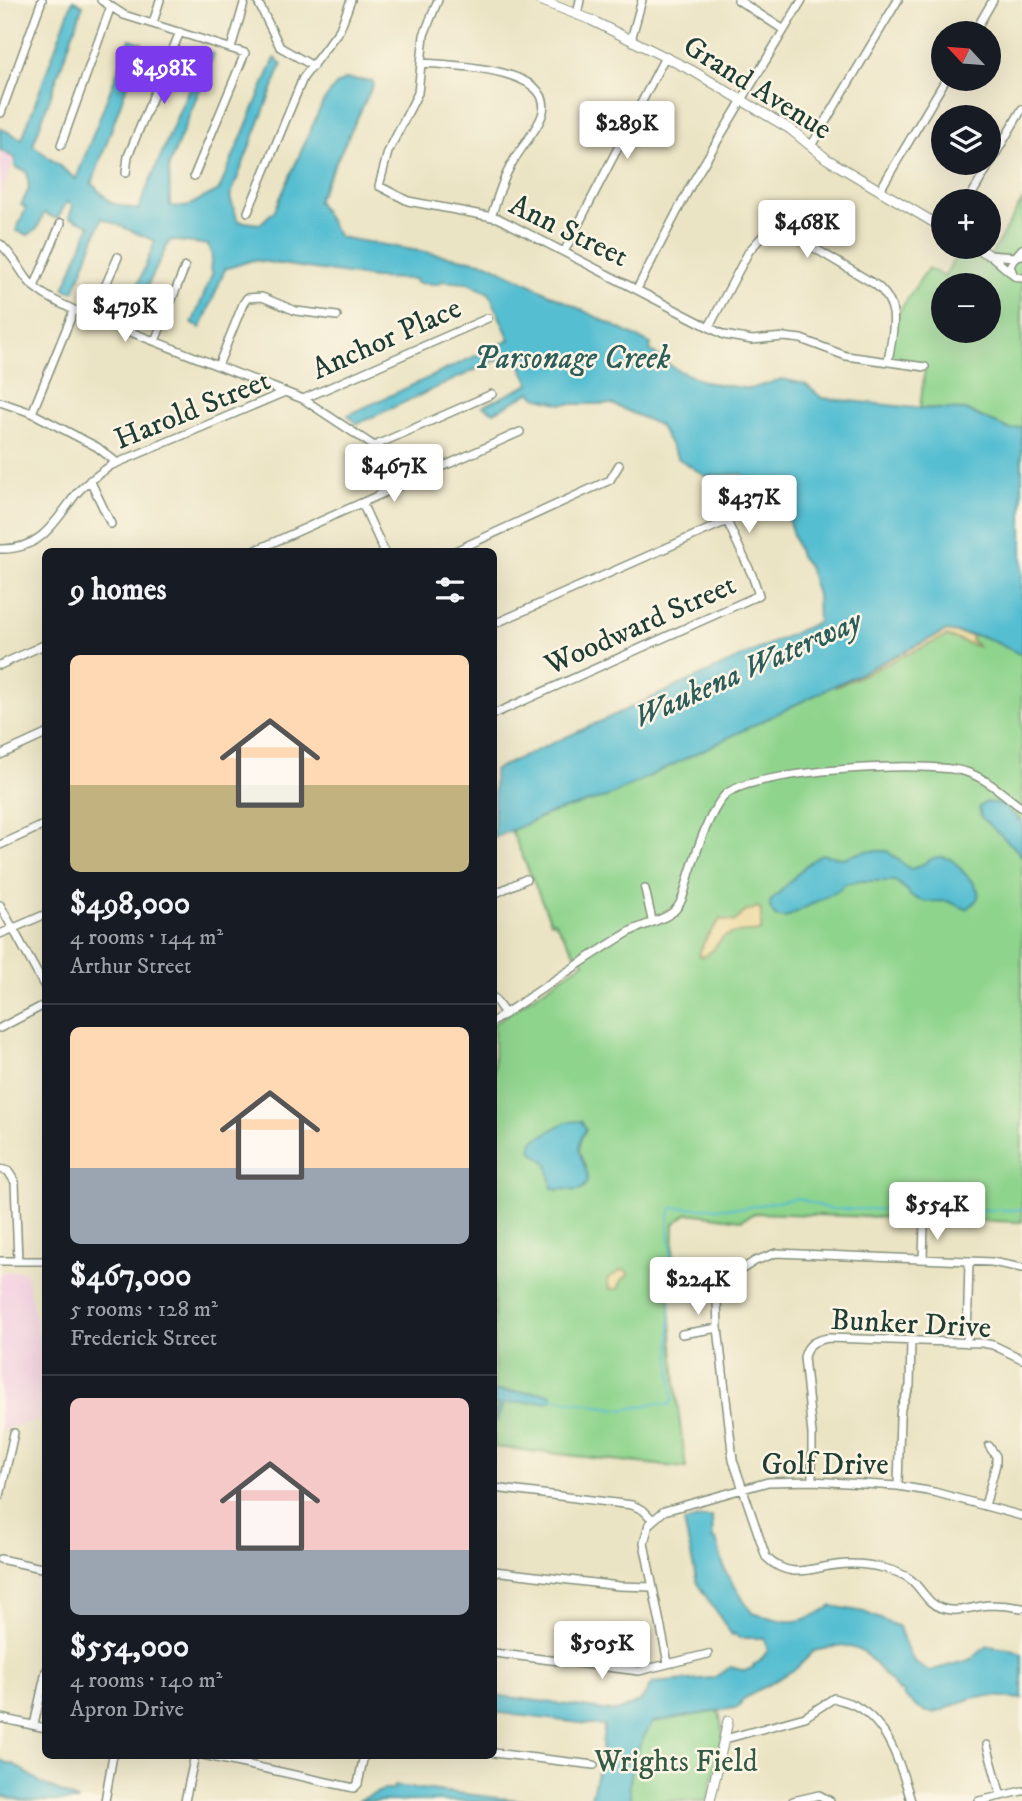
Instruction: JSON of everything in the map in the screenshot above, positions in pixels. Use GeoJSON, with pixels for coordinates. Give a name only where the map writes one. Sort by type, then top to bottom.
{"type":"FeatureCollection","features":[{"type":"Feature","properties":{"kind":"street"},"geometry":{"type":"LineString","coordinates":[[1,113],[42,0]]}},
{"type":"Feature","properties":{"kind":"street"},"geometry":{"type":"LineString","coordinates":[[102,0],[124,15],[245,53],[194,176]]}},
{"type":"Feature","properties":{"kind":"street"},"geometry":{"type":"LineString","coordinates":[[152,23],[160,0]]}},
{"type":"Feature","properties":{"kind":"street"},"geometry":{"type":"LineString","coordinates":[[231,48],[245,0]]}},
{"type":"Feature","properties":{"kind":"street"},"geometry":{"type":"LineString","coordinates":[[257,0],[280,47],[313,66]]}},
{"type":"Feature","properties":{"kind":"street"},"geometry":{"type":"LineString","coordinates":[[248,212],[303,78],[340,29],[351,0]]}},
{"type":"Feature","properties":{"kind":"street","name":"Ann Street"},"geometry":{"type":"LineString","coordinates":[[438,0],[424,35],[418,93],[388,152],[379,186],[408,201],[498,218],[734,338],[801,339],[846,356],[925,367]]}},
{"type":"Feature","properties":{"kind":"street","name":"Grand Avenue"},"geometry":{"type":"LineString","coordinates":[[540,0],[693,71],[790,129],[827,159],[931,221]]}},
{"type":"Feature","properties":{"kind":"street"},"geometry":{"type":"LineString","coordinates":[[576,15],[580,0]]}},
{"type":"Feature","properties":{"kind":"street"},"geometry":{"type":"LineString","coordinates":[[631,40],[642,0]]}},
{"type":"Feature","properties":{"kind":"street"},"geometry":{"type":"LineString","coordinates":[[738,0],[784,30]]}},
{"type":"Feature","properties":{"kind":"street"},"geometry":{"type":"LineString","coordinates":[[638,289],[691,185],[802,0]]}},
{"type":"Feature","properties":{"kind":"street"},"geometry":{"type":"LineString","coordinates":[[811,146],[898,0]]}},
{"type":"Feature","properties":{"kind":"street"},"geometry":{"type":"LineString","coordinates":[[981,21],[993,0]]}},
{"type":"Feature","properties":{"kind":"street"},"geometry":{"type":"LineString","coordinates":[[61,145],[111,6]]}},
{"type":"Feature","properties":{"kind":"street"},"geometry":{"type":"LineString","coordinates":[[125,173],[128,156],[180,32]]}},
{"type":"Feature","properties":{"kind":"street"},"geometry":{"type":"LineString","coordinates":[[564,252],[664,57]]}},
{"type":"Feature","properties":{"kind":"street"},"geometry":{"type":"LineString","coordinates":[[421,63],[492,70],[532,85],[542,97],[543,114],[510,166],[491,217]]}},
{"type":"Feature","properties":{"kind":"street"},"geometry":{"type":"LineString","coordinates":[[880,190],[939,91]]}},
{"type":"Feature","properties":{"kind":"street"},"geometry":{"type":"LineString","coordinates":[[975,189],[1022,109]]}},
{"type":"Feature","properties":{"kind":"street"},"geometry":{"type":"LineString","coordinates":[[34,287],[61,223]]}},
{"type":"Feature","properties":{"kind":"street"},"geometry":{"type":"LineString","coordinates":[[709,327],[749,251],[768,230],[790,234],[887,294],[893,304],[894,319],[888,362]]}},
{"type":"Feature","properties":{"kind":"street"},"geometry":{"type":"LineString","coordinates":[[0,244],[10,252],[34,287],[74,310],[285,392]]}},
{"type":"Feature","properties":{"kind":"street"},"geometry":{"type":"LineString","coordinates":[[1018,277],[1010,266],[1022,249]]}},
{"type":"Feature","properties":{"kind":"street"},"geometry":{"type":"LineString","coordinates":[[92,316],[118,257]]}},
{"type":"Feature","properties":{"kind":"street"},"geometry":{"type":"LineString","coordinates":[[994,259],[1018,277]]}},
{"type":"Feature","properties":{"kind":"street"},"geometry":{"type":"LineString","coordinates":[[155,341],[185,267]]}},
{"type":"Feature","properties":{"kind":"street"},"geometry":{"type":"LineString","coordinates":[[218,366],[247,298],[262,297],[296,311],[337,316]]}},
{"type":"Feature","properties":{"kind":"street"},"geometry":{"type":"LineString","coordinates":[[32,413],[74,310]]}},
{"type":"Feature","properties":{"kind":"street","name":"Anchor Place"},"geometry":{"type":"LineString","coordinates":[[303,399],[488,318]]}},
{"type":"Feature","properties":{"kind":"street","name":"Harold Street"},"geometry":{"type":"LineString","coordinates":[[0,549],[17,547],[44,535],[90,480],[116,463],[285,392],[303,399],[374,446],[492,394]]}},
{"type":"Feature","properties":{"kind":"street"},"geometry":{"type":"LineString","coordinates":[[0,402],[32,413],[97,447],[116,463]]}},
{"type":"Feature","properties":{"kind":"street"},"geometry":{"type":"LineString","coordinates":[[261,548],[520,432]]}},
{"type":"Feature","properties":{"kind":"street"},"geometry":{"type":"LineString","coordinates":[[462,548],[610,480],[619,465]]}},
{"type":"Feature","properties":{"kind":"street"},"geometry":{"type":"LineString","coordinates":[[90,480],[111,524]]}},
{"type":"Feature","properties":{"kind":"street"},"geometry":{"type":"LineString","coordinates":[[362,503],[383,548]]}},
{"type":"Feature","properties":{"kind":"street","name":"Woodward Street"},"geometry":{"type":"LineString","coordinates":[[497,623],[727,521],[758,596],[497,713]]}},
{"type":"Feature","properties":{"kind":"street"},"geometry":{"type":"LineString","coordinates":[[0,664],[42,646]]}},
{"type":"Feature","properties":{"kind":"street"},"geometry":{"type":"LineString","coordinates":[[0,755],[42,736]]}},
{"type":"Feature","properties":{"kind":"street"},"geometry":{"type":"LineString","coordinates":[[497,1019],[632,931],[674,912],[703,836],[720,803],[733,789],[749,782],[831,771],[936,766],[969,773],[989,783],[1022,808]]}},
{"type":"Feature","properties":{"kind":"street"},"geometry":{"type":"LineString","coordinates":[[0,845],[42,826]]}},
{"type":"Feature","properties":{"kind":"street"},"geometry":{"type":"LineString","coordinates":[[497,893],[526,879]]}},
{"type":"Feature","properties":{"kind":"street"},"geometry":{"type":"LineString","coordinates":[[645,889],[652,920]]}},
{"type":"Feature","properties":{"kind":"street"},"geometry":{"type":"LineString","coordinates":[[0,905],[42,982]]}},
{"type":"Feature","properties":{"kind":"street"},"geometry":{"type":"LineString","coordinates":[[0,934],[42,916]]}},
{"type":"Feature","properties":{"kind":"street"},"geometry":{"type":"LineString","coordinates":[[497,1002],[505,1014]]}},
{"type":"Feature","properties":{"kind":"street"},"geometry":{"type":"LineString","coordinates":[[0,1027],[42,1006]]}},
{"type":"Feature","properties":{"kind":"street"},"geometry":{"type":"LineString","coordinates":[[0,1169],[8,1171],[15,1182],[18,1261]]}},
{"type":"Feature","properties":{"kind":"street"},"geometry":{"type":"LineString","coordinates":[[923,1259],[924,1224]]}},
{"type":"Feature","properties":{"kind":"street"},"geometry":{"type":"LineString","coordinates":[[1022,1268],[992,1262],[776,1253],[755,1261],[725,1283],[717,1299],[733,1460],[766,1558],[784,1571],[797,1572],[842,1564],[864,1565],[908,1578],[932,1604],[942,1608],[960,1611],[988,1605],[1022,1608]]}},
{"type":"Feature","properties":{"kind":"street"},"geometry":{"type":"LineString","coordinates":[[0,1261],[42,1261]]}},
{"type":"Feature","properties":{"kind":"street"},"geometry":{"type":"LineString","coordinates":[[967,1343],[969,1261]]}},
{"type":"Feature","properties":{"kind":"street"},"geometry":{"type":"LineString","coordinates":[[682,1334],[718,1328]]}},
{"type":"Feature","properties":{"kind":"street","name":"Bunker Drive"},"geometry":{"type":"LineString","coordinates":[[812,1481],[812,1434],[804,1363],[807,1348],[815,1341],[828,1338],[993,1345],[1022,1359]]}},
{"type":"Feature","properties":{"kind":"street"},"geometry":{"type":"LineString","coordinates":[[898,1486],[900,1418],[910,1386],[911,1341]]}},
{"type":"Feature","properties":{"kind":"street"},"geometry":{"type":"LineString","coordinates":[[0,1496],[14,1433]]}},
{"type":"Feature","properties":{"kind":"street"},"geometry":{"type":"LineString","coordinates":[[985,1506],[997,1460],[989,1447]]}},
{"type":"Feature","properties":{"kind":"street","name":"Golf Drive"},"geometry":{"type":"LineString","coordinates":[[653,1520],[673,1508],[768,1482],[812,1481],[898,1486],[934,1492],[1022,1516]]}},
{"type":"Feature","properties":{"kind":"street"},"geometry":{"type":"LineString","coordinates":[[497,1488],[632,1505],[643,1510],[653,1520],[647,1528],[644,1543],[668,1663]]}},
{"type":"Feature","properties":{"kind":"street"},"geometry":{"type":"LineString","coordinates":[[0,1559],[42,1568]]}},
{"type":"Feature","properties":{"kind":"street"},"geometry":{"type":"LineString","coordinates":[[497,1571],[619,1586],[652,1587]]}},
{"type":"Feature","properties":{"kind":"street"},"geometry":{"type":"LineString","coordinates":[[497,1653],[639,1671],[708,1654]]}},
{"type":"Feature","properties":{"kind":"street"},"geometry":{"type":"LineString","coordinates":[[34,1725],[42,1689]]}},
{"type":"Feature","properties":{"kind":"street"},"geometry":{"type":"LineString","coordinates":[[725,1739],[804,1717],[834,1698],[856,1706],[884,1733],[898,1756],[911,1801]]}},
{"type":"Feature","properties":{"kind":"street"},"geometry":{"type":"LineString","coordinates":[[0,1718],[42,1727]]}},
{"type":"Feature","properties":{"kind":"street"},"geometry":{"type":"LineString","coordinates":[[710,1801],[728,1721]]}},
{"type":"Feature","properties":{"kind":"street"},"geometry":{"type":"LineString","coordinates":[[986,1745],[1001,1796]]}},
{"type":"Feature","properties":{"kind":"street"},"geometry":{"type":"LineString","coordinates":[[497,1753],[594,1765]]}},
{"type":"Feature","properties":{"kind":"street"},"geometry":{"type":"LineString","coordinates":[[106,1801],[112,1759]]}},
{"type":"Feature","properties":{"kind":"street"},"geometry":{"type":"LineString","coordinates":[[185,1801],[194,1759]]}},
{"type":"Feature","properties":{"kind":"street"},"geometry":{"type":"LineString","coordinates":[[222,1759],[356,1788],[363,1759]]}},
{"type":"Feature","properties":{"kind":"street"},"geometry":{"type":"LineString","coordinates":[[979,1801],[1022,1791]]}},
{"type":"Feature","properties":{"kind":"street"},"geometry":{"type":"LineString","coordinates":[[793,1801],[819,1795],[830,1801]]}},
{"type":"Feature","properties":{"kind":"shaded area"},"geometry":{"type":"Polygon","coordinates":[[[0,150],[15,158],[0,196],[0,150]]]}},
{"type":"Feature","properties":{"kind":"shaded area"},"geometry":{"type":"Polygon","coordinates":[[[25,1271],[42,1348],[42,1420],[0,1430],[0,1272],[25,1271]]]}},
{"type":"Feature","properties":{"kind":"green space"},"geometry":{"type":"Polygon","coordinates":[[[1022,201],[1022,427],[1011,430],[965,410],[920,408],[925,367],[888,362],[894,319],[928,268],[937,273],[931,273],[931,343],[1001,343],[1001,273],[946,273],[954,259],[982,259],[987,262],[989,259],[1001,259],[1001,238],[1022,201]]]}},
{"type":"Feature","properties":{"kind":"green space"},"geometry":{"type":"Polygon","coordinates":[[[945,627],[1022,639],[1022,1222],[755,1213],[741,1220],[688,1213],[674,1224],[673,1264],[667,1267],[678,1409],[686,1468],[497,1447],[497,1416],[498,1420],[503,1404],[547,1393],[497,1391],[497,1021],[584,962],[580,955],[577,956],[554,921],[551,922],[511,830],[945,627]]]}},
{"type":"Feature","properties":{"kind":"green space","name":"Wrights Field"},"geometry":{"type":"Polygon","coordinates":[[[719,1711],[723,1735],[707,1801],[631,1801],[632,1770],[643,1739],[653,1722],[719,1711]]]}},
{"type":"Feature","properties":{"kind":"sand"},"geometry":{"type":"Polygon","coordinates":[[[946,631],[973,636],[971,640],[979,647],[947,636],[836,687],[836,685],[946,631]]]}},
{"type":"Feature","properties":{"kind":"sand"},"geometry":{"type":"Polygon","coordinates":[[[758,907],[761,910],[761,931],[728,935],[706,955],[699,955],[702,945],[721,919],[734,922],[745,912],[758,907]]]}},
{"type":"Feature","properties":{"kind":"sand"},"geometry":{"type":"Polygon","coordinates":[[[622,1270],[627,1271],[628,1275],[618,1289],[609,1289],[607,1279],[622,1270]]]}},
{"type":"Feature","properties":{"kind":"water"},"geometry":{"type":"Polygon","coordinates":[[[73,0],[83,5],[33,145],[76,179],[130,39],[142,43],[92,184],[111,203],[138,210],[205,50],[214,54],[169,166],[170,206],[186,207],[219,190],[275,58],[282,64],[230,197],[238,221],[260,224],[275,210],[323,102],[336,85],[346,79],[373,81],[317,201],[339,237],[487,263],[651,344],[650,350],[677,370],[705,382],[750,389],[782,379],[805,384],[822,398],[915,408],[965,410],[1011,430],[1022,427],[1022,655],[984,637],[946,631],[609,796],[551,813],[497,837],[497,769],[818,622],[817,595],[808,566],[800,556],[780,495],[742,474],[705,476],[678,458],[659,425],[612,404],[562,404],[536,397],[531,392],[494,412],[483,406],[530,384],[514,352],[357,424],[348,415],[510,340],[489,293],[468,283],[416,283],[415,279],[374,278],[253,260],[225,269],[201,328],[192,324],[213,272],[210,270],[212,256],[208,245],[170,240],[142,297],[134,295],[155,241],[102,218],[74,292],[64,289],[90,225],[69,217],[73,206],[67,202],[57,219],[44,213],[37,229],[28,235],[16,231],[26,208],[21,205],[29,189],[27,172],[15,167],[15,158],[0,150],[0,128],[22,139],[73,0]]]}},
{"type":"Feature","properties":{"kind":"water"},"geometry":{"type":"Polygon","coordinates":[[[986,802],[1001,804],[1022,822],[1022,858],[1016,849],[981,817],[979,807],[986,802]]]}},
{"type":"Feature","properties":{"kind":"water"},"geometry":{"type":"Polygon","coordinates":[[[866,851],[887,851],[910,869],[936,857],[948,858],[974,884],[978,896],[966,909],[947,901],[925,902],[910,896],[908,891],[895,881],[861,881],[845,884],[839,890],[785,918],[775,916],[770,902],[805,866],[821,854],[842,858],[866,851]]]}},
{"type":"Feature","properties":{"kind":"water"},"geometry":{"type":"Polygon","coordinates":[[[581,1121],[586,1129],[579,1150],[588,1177],[587,1182],[579,1190],[557,1190],[552,1188],[548,1164],[531,1150],[533,1141],[566,1122],[581,1121]]]}},
{"type":"Feature","properties":{"kind":"water"},"geometry":{"type":"Polygon","coordinates":[[[497,1391],[552,1395],[551,1401],[503,1404],[497,1421],[497,1391]]]}},
{"type":"Feature","properties":{"kind":"water"},"geometry":{"type":"Polygon","coordinates":[[[712,1517],[713,1540],[716,1539],[725,1571],[752,1613],[793,1621],[810,1617],[832,1606],[864,1612],[899,1627],[912,1658],[929,1671],[969,1660],[988,1646],[1009,1649],[1022,1654],[1022,1699],[982,1696],[939,1711],[923,1711],[903,1695],[902,1690],[899,1691],[863,1651],[843,1645],[814,1651],[797,1668],[742,1700],[735,1708],[653,1722],[634,1760],[630,1781],[631,1801],[590,1801],[601,1756],[604,1726],[497,1712],[497,1695],[618,1712],[642,1700],[652,1683],[713,1678],[731,1667],[745,1671],[754,1667],[768,1650],[764,1638],[739,1638],[735,1634],[732,1635],[697,1583],[684,1522],[712,1517]]]}},
{"type":"Feature","properties":{"kind":"water"},"geometry":{"type":"Polygon","coordinates":[[[0,1761],[15,1765],[43,1784],[79,1801],[22,1801],[0,1795],[0,1761]]]}},
{"type":"Feature","properties":{"kind":"water"},"geometry":{"type":"Polygon","coordinates":[[[394,1786],[527,1801],[358,1801],[383,1790],[393,1790],[394,1786]]]}},
{"type":"Feature","properties":{"kind":"waterway"},"geometry":{"type":"LineString","coordinates":[[551,1398],[624,1410],[656,1403],[668,1405],[673,1400],[669,1223],[672,1208],[743,1208],[798,1198],[829,1209],[1022,1210]]}},
{"type":"Feature","properties":{"kind":"water label","name":"Parsonage Creek"},"geometry":{"type":"Point","coordinates":[572,357]}},
{"type":"Feature","properties":{"kind":"water label","name":"Waukena Waterway"},"geometry":{"type":"Point","coordinates":[747,668]}}]}
